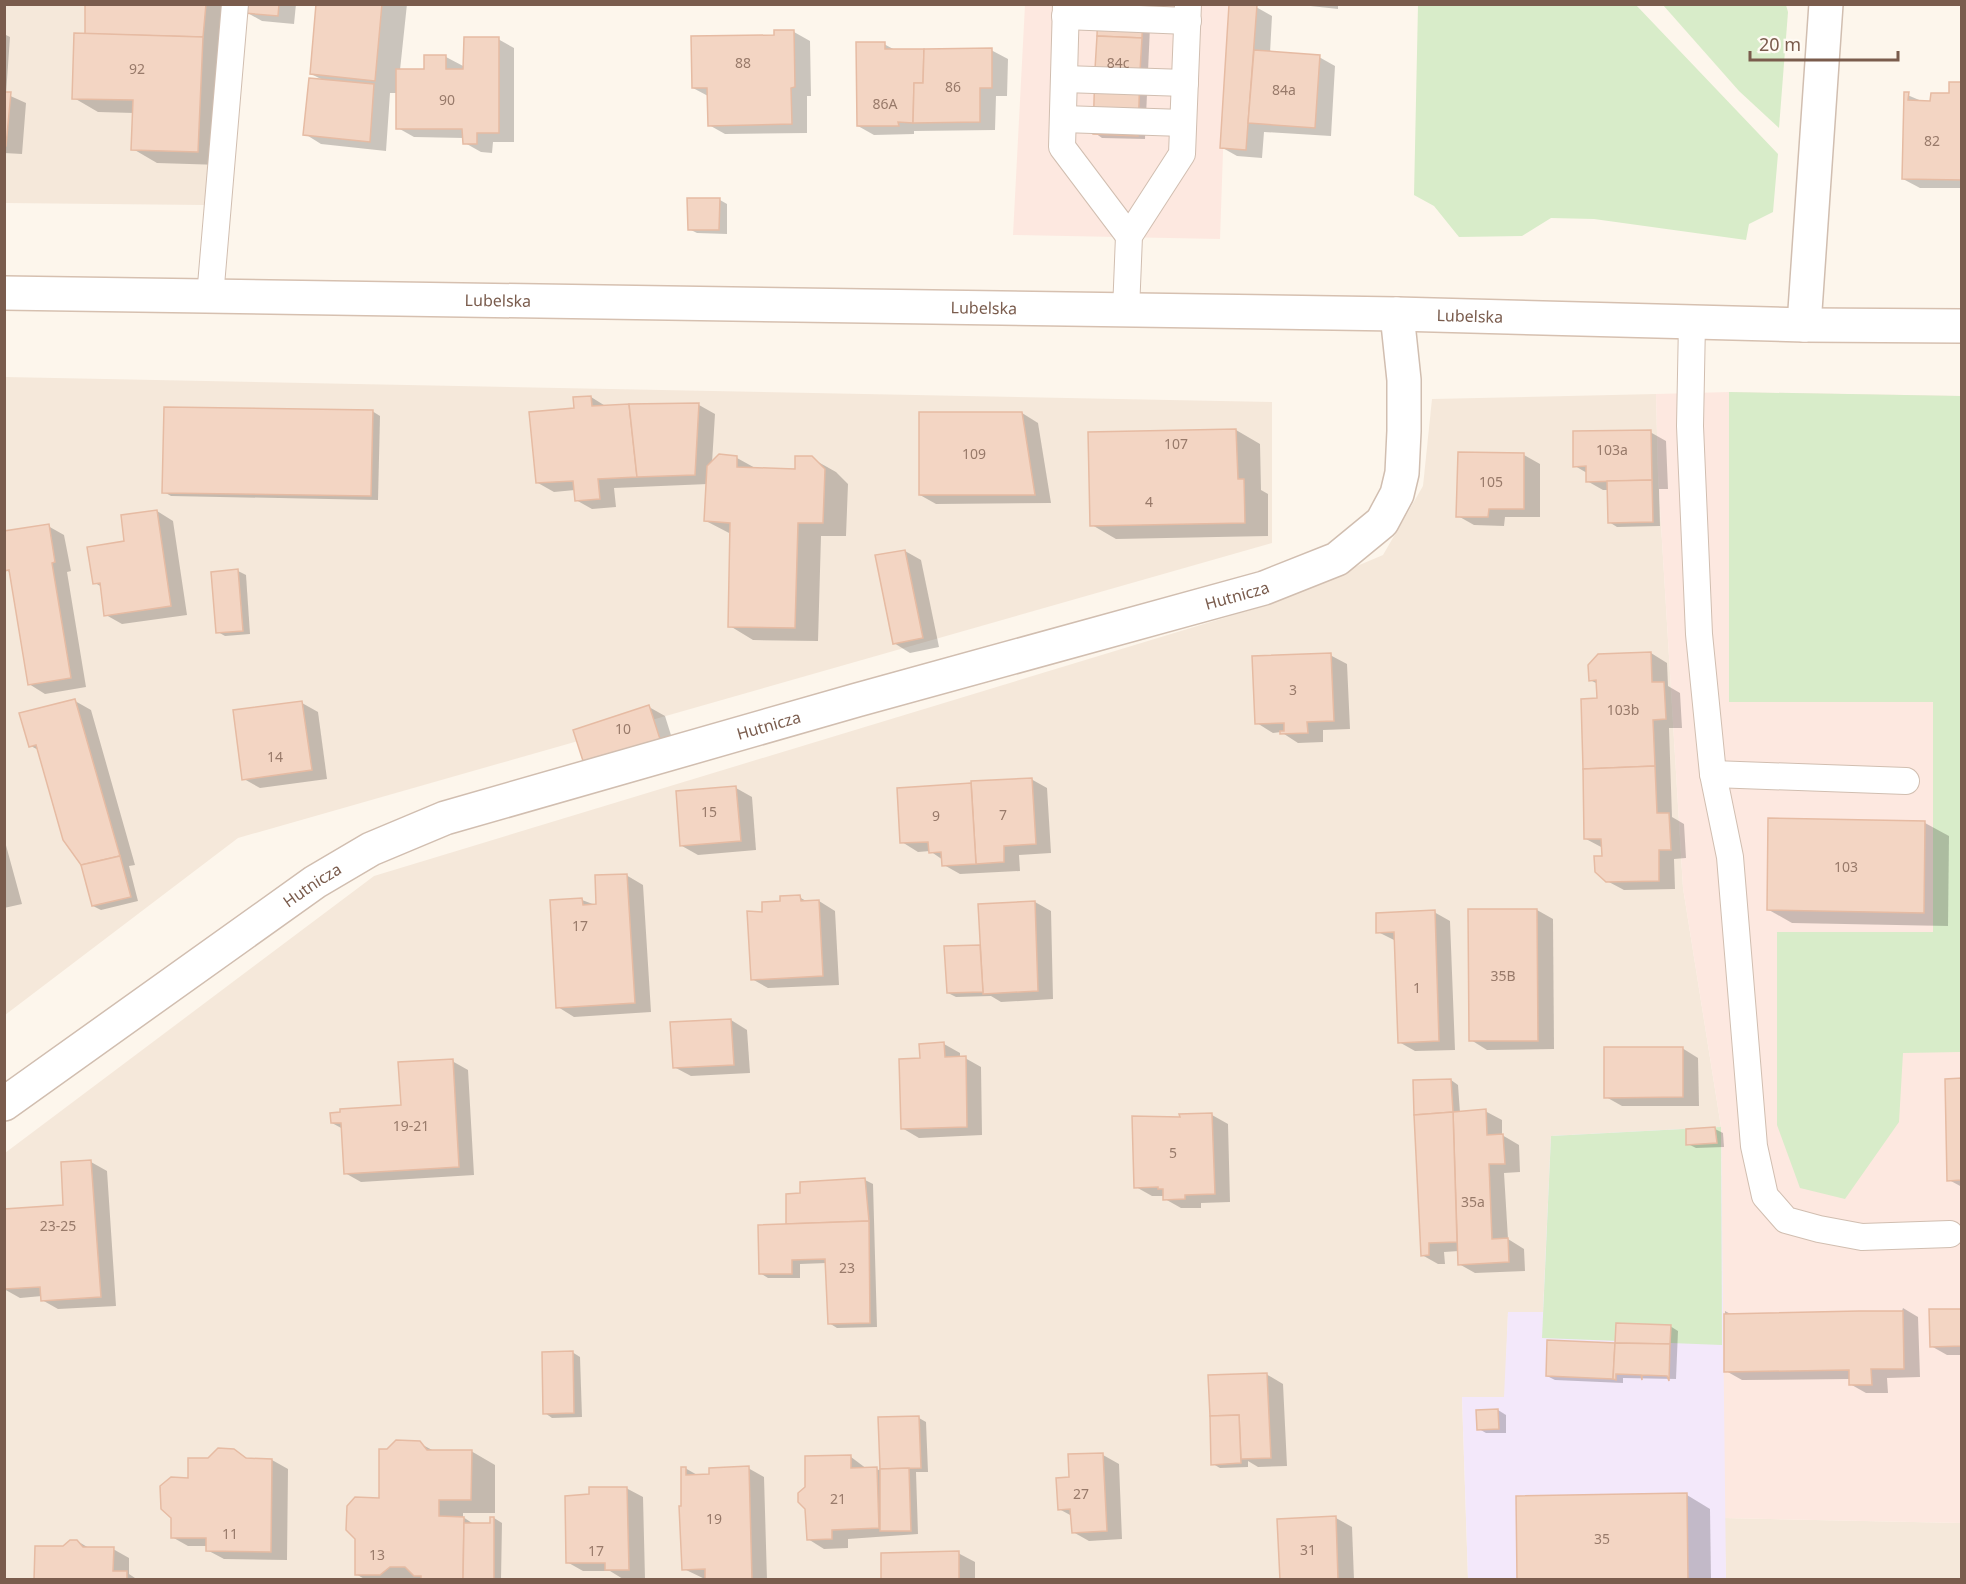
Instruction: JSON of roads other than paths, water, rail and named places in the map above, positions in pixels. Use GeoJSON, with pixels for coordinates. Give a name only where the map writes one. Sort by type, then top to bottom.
{"type":"FeatureCollection","features":[{"type":"Feature","properties":{"kind":"street"},"geometry":{"type":"LineString","coordinates":[[1804,325],[1826,4]]}},
{"type":"Feature","properties":{"kind":"street","name":"Lubelska"},"geometry":{"type":"LineString","coordinates":[[4,293],[1396,314],[1804,325],[1962,326]]}},
{"type":"Feature","properties":{"kind":"street","name":"Hutnicza"},"geometry":{"type":"LineString","coordinates":[[4,1104],[315,882],[371,849],[445,818],[857,700],[1264,588],[1337,559],[1382,522],[1397,494],[1402,473],[1404,380],[1396,314]]}},
{"type":"Feature","properties":{"kind":"lane"},"geometry":{"type":"LineString","coordinates":[[210,297],[236,4]]}},
{"type":"Feature","properties":{"kind":"lane"},"geometry":{"type":"LineString","coordinates":[[1126,311],[1129,236],[1182,154],[1188,13],[1066,10],[1062,147],[1129,236]]}},
{"type":"Feature","properties":{"kind":"lane"},"geometry":{"type":"LineString","coordinates":[[1064,79],[1185,83]]}},
{"type":"Feature","properties":{"kind":"lane"},"geometry":{"type":"LineString","coordinates":[[1063,119],[1183,123]]}},
{"type":"Feature","properties":{"kind":"lane"},"geometry":{"type":"LineString","coordinates":[[1692,322],[1690,426],[1699,634],[1713,774],[1730,857],[1753,1135],[1765,1196],[1786,1220],[1819,1229],[1862,1237],[1950,1234]]}},
{"type":"Feature","properties":{"kind":"lane"},"geometry":{"type":"LineString","coordinates":[[1713,774],[1906,781]]}}]}
